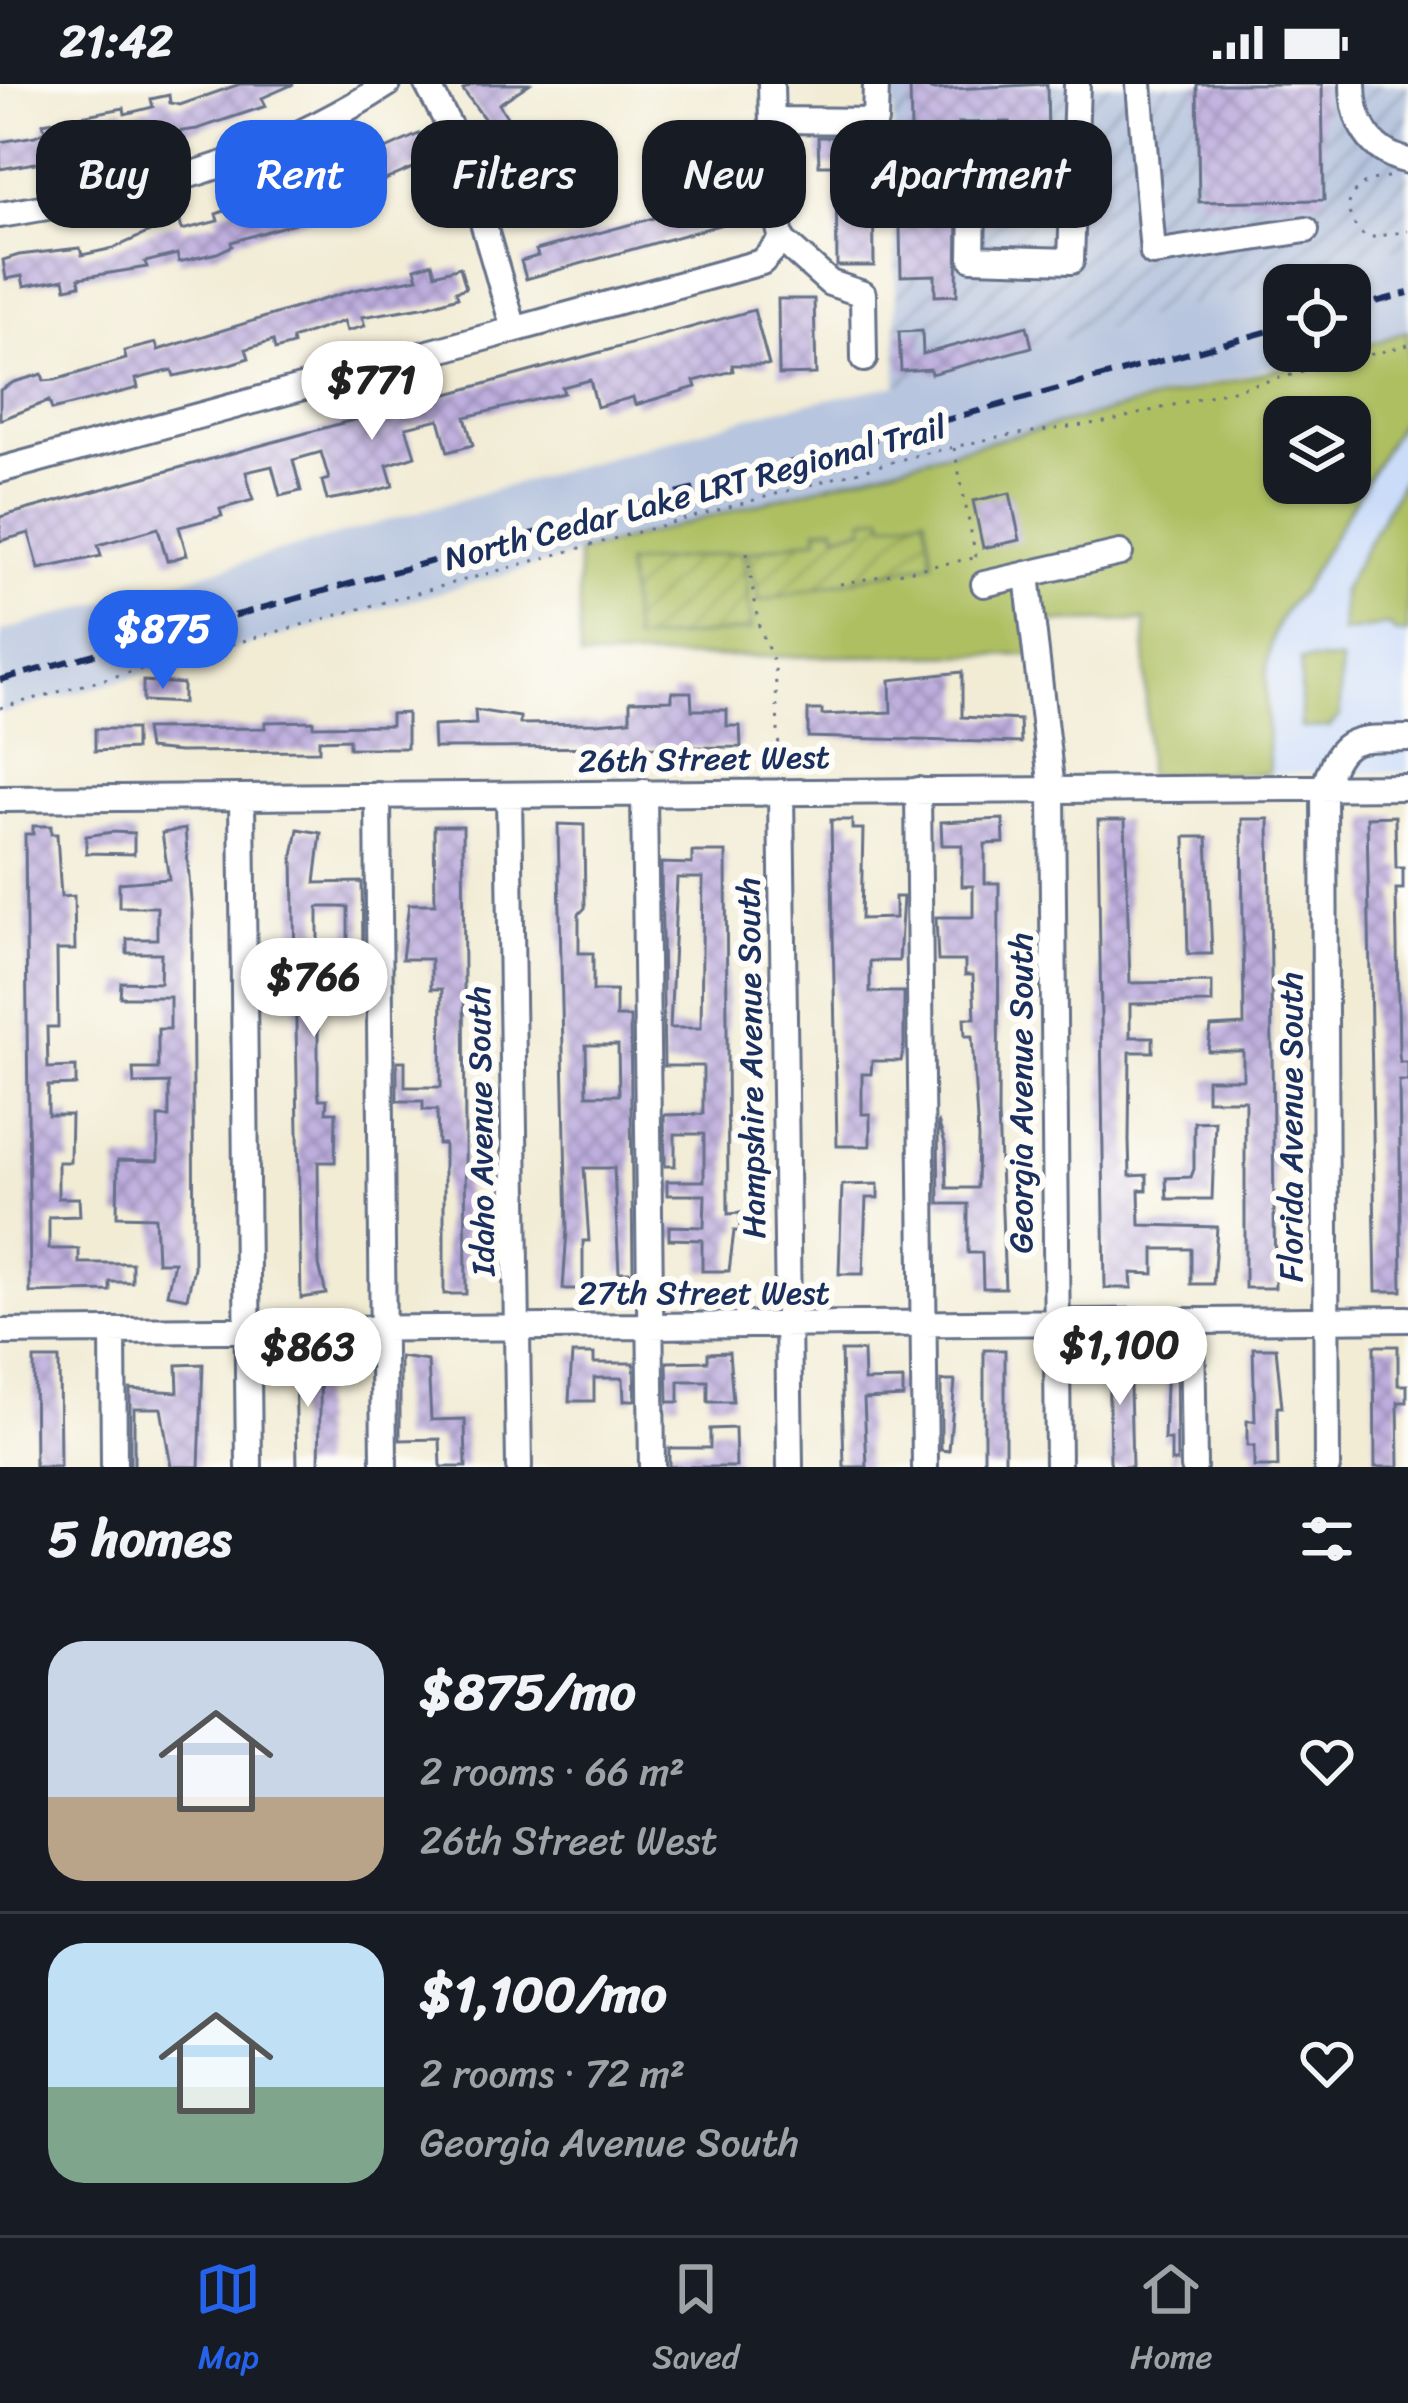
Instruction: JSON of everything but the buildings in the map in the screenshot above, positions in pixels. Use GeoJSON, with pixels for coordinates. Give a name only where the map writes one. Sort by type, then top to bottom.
{"type":"FeatureCollection","features":[{"type":"Feature","properties":{"kind":"street"},"geometry":{"type":"LineString","coordinates":[[0,215],[238,162],[325,124],[388,84]]}},
{"type":"Feature","properties":{"kind":"street"},"geometry":{"type":"LineString","coordinates":[[427,84],[462,150],[514,329]]}},
{"type":"Feature","properties":{"kind":"street"},"geometry":{"type":"LineString","coordinates":[[771,84],[772,120]]}},
{"type":"Feature","properties":{"kind":"street"},"geometry":{"type":"LineString","coordinates":[[806,120],[875,121],[876,84]]}},
{"type":"Feature","properties":{"kind":"street"},"geometry":{"type":"LineString","coordinates":[[1076,84],[1077,120]]}},
{"type":"Feature","properties":{"kind":"street"},"geometry":{"type":"LineString","coordinates":[[1139,84],[1154,253],[1306,230]]}},
{"type":"Feature","properties":{"kind":"street"},"geometry":{"type":"LineString","coordinates":[[1353,84],[1353,110],[1364,132],[1400,169]]}},
{"type":"Feature","properties":{"kind":"street"},"geometry":{"type":"LineString","coordinates":[[1078,152],[1071,261],[972,258],[974,153],[1078,152]]}},
{"type":"Feature","properties":{"kind":"street"},"geometry":{"type":"LineString","coordinates":[[779,228],[782,240],[830,283],[863,294],[864,359]]}},
{"type":"Feature","properties":{"kind":"street"},"geometry":{"type":"LineString","coordinates":[[0,470],[762,262],[782,240]]}},
{"type":"Feature","properties":{"kind":"street"},"geometry":{"type":"LineString","coordinates":[[984,584],[1120,554]]}},
{"type":"Feature","properties":{"kind":"street","name":"Georgia Avenue South"},"geometry":{"type":"LineString","coordinates":[[1027,574],[1052,790],[1058,1467]]}},
{"type":"Feature","properties":{"kind":"street"},"geometry":{"type":"LineString","coordinates":[[1324,788],[1336,753],[1349,742],[1408,739]]}},
{"type":"Feature","properties":{"kind":"street","name":"26th Street West"},"geometry":{"type":"LineString","coordinates":[[0,799],[1408,787]]}},
{"type":"Feature","properties":{"kind":"street","name":"Florida Avenue South"},"geometry":{"type":"LineString","coordinates":[[1324,788],[1327,1467]]}},
{"type":"Feature","properties":{"kind":"street"},"geometry":{"type":"LineString","coordinates":[[918,790],[925,1467]]}},
{"type":"Feature","properties":{"kind":"street","name":"Hampshire Avenue South"},"geometry":{"type":"LineString","coordinates":[[781,792],[790,1467]]}},
{"type":"Feature","properties":{"kind":"street"},"geometry":{"type":"LineString","coordinates":[[644,793],[652,1467]]}},
{"type":"Feature","properties":{"kind":"street"},"geometry":{"type":"LineString","coordinates":[[378,795],[384,1467]]}},
{"type":"Feature","properties":{"kind":"street","name":"Idaho Avenue South"},"geometry":{"type":"LineString","coordinates":[[508,795],[519,1467]]}},
{"type":"Feature","properties":{"kind":"street"},"geometry":{"type":"LineString","coordinates":[[242,797],[249,1467]]}},
{"type":"Feature","properties":{"kind":"street","name":"27th Street West"},"geometry":{"type":"LineString","coordinates":[[0,1332],[1408,1319]]}},
{"type":"Feature","properties":{"kind":"street"},"geometry":{"type":"LineString","coordinates":[[1192,1323],[1194,1467]]}},
{"type":"Feature","properties":{"kind":"street"},"geometry":{"type":"LineString","coordinates":[[112,1331],[114,1467]]}},
{"type":"Feature","properties":{"kind":"path"},"geometry":{"type":"LineString","coordinates":[[1400,169],[1358,184],[1349,195],[1348,213],[1353,227],[1367,238],[1408,231]]}},
{"type":"Feature","properties":{"kind":"path","name":"North Cedar Lake LRT Regional Trail"},"geometry":{"type":"LineString","coordinates":[[0,709],[953,446],[1111,421],[1408,344]]}},
{"type":"Feature","properties":{"kind":"path"},"geometry":{"type":"LineString","coordinates":[[953,446],[984,584]]}},
{"type":"Feature","properties":{"kind":"path"},"geometry":{"type":"LineString","coordinates":[[747,553],[759,626],[775,666],[781,792]]}},
{"type":"Feature","properties":{"kind":"path"},"geometry":{"type":"LineString","coordinates":[[840,584],[976,558]]}},
{"type":"Feature","properties":{"kind":"shaded area"},"geometry":{"type":"Polygon","coordinates":[[[893,84],[1408,84],[1408,247],[1345,264],[1263,264],[1263,286],[897,385],[895,228],[1112,228],[1112,120],[893,120],[893,84]]]}},
{"type":"Feature","properties":{"kind":"shaded area"},"geometry":{"type":"Polygon","coordinates":[[[1408,247],[1408,331],[1371,341],[1371,264],[1345,264],[1408,247]]]}},
{"type":"Feature","properties":{"kind":"shaded area"},"geometry":{"type":"Polygon","coordinates":[[[1263,286],[1263,370],[936,455],[0,714],[0,632],[773,410],[897,385],[1263,286]]]}},
{"type":"Feature","properties":{"kind":"shaded area"},"geometry":{"type":"Polygon","coordinates":[[[1408,410],[1408,772],[1269,773],[1269,644],[1284,606],[1301,591],[1352,504],[1371,504],[1371,473],[1408,410]]]}},
{"type":"Feature","properties":{"kind":"green space"},"geometry":{"type":"Polygon","coordinates":[[[1408,331],[1408,410],[1371,473],[1371,396],[1263,396],[1263,504],[1352,504],[1275,629],[1267,676],[1269,773],[1147,775],[1145,621],[1028,622],[1032,655],[580,658],[578,553],[936,455],[1266,372],[1371,372],[1371,344],[1408,331]]]}},
{"type":"Feature","properties":{"kind":"green space"},"geometry":{"type":"Polygon","coordinates":[[[1408,470],[1408,633],[1396,633],[1388,625],[1342,633],[1342,591],[1408,470]]]}},
{"type":"Feature","properties":{"kind":"green space"},"geometry":{"type":"Polygon","coordinates":[[[883,515],[885,524],[925,516],[933,562],[760,601],[748,552],[818,538],[817,529],[835,526],[837,534],[865,528],[864,519],[883,515]]]}},
{"type":"Feature","properties":{"kind":"green space"},"geometry":{"type":"Polygon","coordinates":[[[743,552],[752,630],[634,641],[626,564],[743,552]]]}},
{"type":"Feature","properties":{"kind":"green space"},"geometry":{"type":"Polygon","coordinates":[[[1301,660],[1341,661],[1340,715],[1329,727],[1301,728],[1301,660]]]}},
{"type":"Feature","properties":{"kind":"railway"},"geometry":{"type":"LineString","coordinates":[[1371,303],[1408,293]]}},
{"type":"Feature","properties":{"kind":"railway"},"geometry":{"type":"LineString","coordinates":[[0,680],[1263,333]]}}]}
